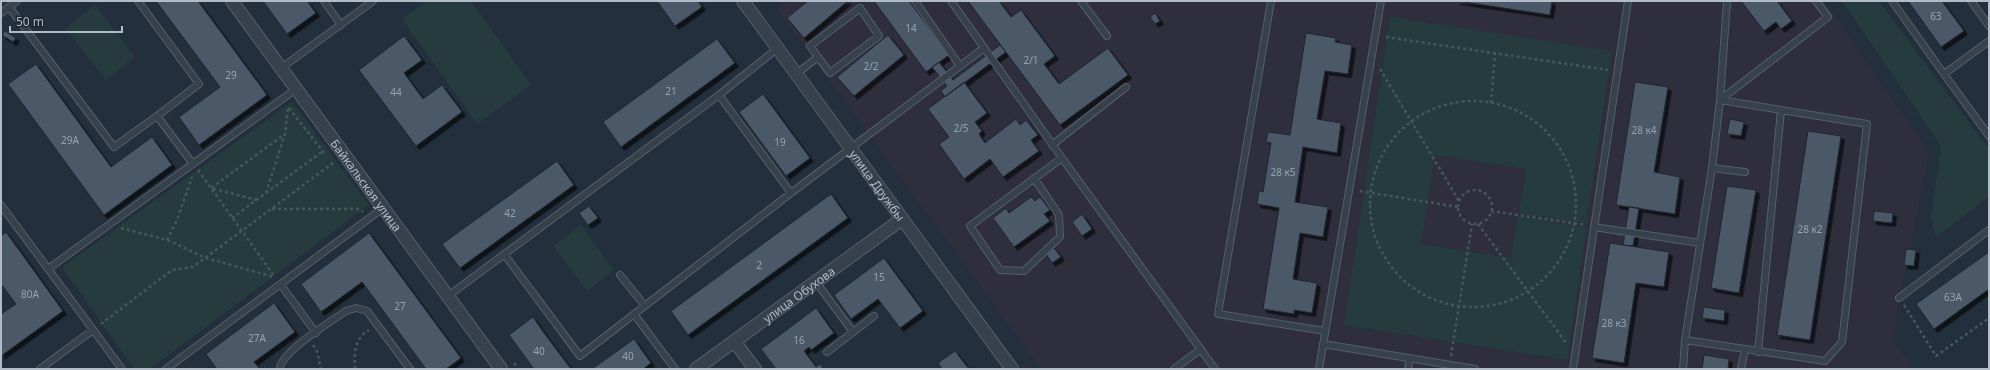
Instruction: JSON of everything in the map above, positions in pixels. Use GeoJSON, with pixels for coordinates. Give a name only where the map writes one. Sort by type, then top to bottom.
{"type":"FeatureCollection","features":[{"type":"Feature","properties":{"kind":"street","name":"Байкальская улица"},"geometry":{"type":"LineString","coordinates":[[232,1],[280,69],[501,369]]}},
{"type":"Feature","properties":{"kind":"street","name":"улица Дружбы"},"geometry":{"type":"LineString","coordinates":[[743,1],[1012,369]]}},
{"type":"Feature","properties":{"kind":"street","name":"улица Обухова"},"geometry":{"type":"LineString","coordinates":[[696,369],[902,219]]}},
{"type":"Feature","properties":{"kind":"street"},"geometry":{"type":"LineString","coordinates":[[734,341],[755,369]]}},
{"type":"Feature","properties":{"kind":"lane"},"geometry":{"type":"LineString","coordinates":[[1,13],[17,1]]}},
{"type":"Feature","properties":{"kind":"lane"},"geometry":{"type":"LineString","coordinates":[[10,7],[114,147],[199,84],[138,1]]}},
{"type":"Feature","properties":{"kind":"lane"},"geometry":{"type":"LineString","coordinates":[[324,1],[341,25]]}},
{"type":"Feature","properties":{"kind":"lane"},"geometry":{"type":"LineString","coordinates":[[280,69],[373,1]]}},
{"type":"Feature","properties":{"kind":"lane"},"geometry":{"type":"LineString","coordinates":[[915,1],[960,66]]}},
{"type":"Feature","properties":{"kind":"lane"},"geometry":{"type":"LineString","coordinates":[[951,1],[1052,145],[1215,369]]}},
{"type":"Feature","properties":{"kind":"lane"},"geometry":{"type":"LineString","coordinates":[[1081,1],[1107,36]]}},
{"type":"Feature","properties":{"kind":"lane"},"geometry":{"type":"LineString","coordinates":[[1271,1],[1218,314],[1325,330]]}},
{"type":"Feature","properties":{"kind":"lane"},"geometry":{"type":"LineString","coordinates":[[1319,369],[1381,1]]}},
{"type":"Feature","properties":{"kind":"lane"},"geometry":{"type":"LineString","coordinates":[[1573,369],[1628,1]]}},
{"type":"Feature","properties":{"kind":"lane"},"geometry":{"type":"LineString","coordinates":[[1683,369],[1712,168],[1720,100],[1727,1]]}},
{"type":"Feature","properties":{"kind":"lane"},"geometry":{"type":"LineString","coordinates":[[1720,100],[1828,16],[1816,1]]}},
{"type":"Feature","properties":{"kind":"lane"},"geometry":{"type":"LineString","coordinates":[[1892,1],[1989,136]]}},
{"type":"Feature","properties":{"kind":"lane"},"geometry":{"type":"LineString","coordinates":[[1971,1],[1989,26]]}},
{"type":"Feature","properties":{"kind":"lane"},"geometry":{"type":"LineString","coordinates":[[860,8],[879,36],[830,73],[818,57],[810,46],[860,8]]}},
{"type":"Feature","properties":{"kind":"lane"},"geometry":{"type":"LineString","coordinates":[[1944,74],[1989,41]]}},
{"type":"Feature","properties":{"kind":"lane"},"geometry":{"type":"LineString","coordinates":[[448,296],[719,95],[778,48]]}},
{"type":"Feature","properties":{"kind":"lane"},"geometry":{"type":"LineString","coordinates":[[504,254],[580,356],[850,148],[984,48]]}},
{"type":"Feature","properties":{"kind":"lane"},"geometry":{"type":"LineString","coordinates":[[796,74],[818,57]]}},
{"type":"Feature","properties":{"kind":"lane"},"geometry":{"type":"LineString","coordinates":[[1052,145],[1126,87]]}},
{"type":"Feature","properties":{"kind":"lane"},"geometry":{"type":"LineString","coordinates":[[48,269],[296,89]]}},
{"type":"Feature","properties":{"kind":"lane"},"geometry":{"type":"LineString","coordinates":[[719,95],[791,193]]}},
{"type":"Feature","properties":{"kind":"lane"},"geometry":{"type":"LineString","coordinates":[[1686,340],[1825,361],[1842,342],[1867,124],[1720,100]]}},
{"type":"Feature","properties":{"kind":"lane"},"geometry":{"type":"LineString","coordinates":[[1758,352],[1781,110]]}},
{"type":"Feature","properties":{"kind":"lane"},"geometry":{"type":"LineString","coordinates":[[157,116],[193,164]]}},
{"type":"Feature","properties":{"kind":"lane"},"geometry":{"type":"LineString","coordinates":[[1034,178],[1059,215],[1060,237],[1024,270],[1000,270],[970,226],[1034,178],[1062,158]]}},
{"type":"Feature","properties":{"kind":"lane"},"geometry":{"type":"LineString","coordinates":[[1712,168],[1745,172]]}},
{"type":"Feature","properties":{"kind":"lane"},"geometry":{"type":"LineString","coordinates":[[1,205],[122,369]]}},
{"type":"Feature","properties":{"kind":"lane"},"geometry":{"type":"LineString","coordinates":[[166,369],[383,208]]}},
{"type":"Feature","properties":{"kind":"lane"},"geometry":{"type":"LineString","coordinates":[[1594,227],[1700,243]]}},
{"type":"Feature","properties":{"kind":"lane"},"geometry":{"type":"LineString","coordinates":[[1899,298],[1989,230]]}},
{"type":"Feature","properties":{"kind":"lane"},"geometry":{"type":"LineString","coordinates":[[620,275],[645,306]]}},
{"type":"Feature","properties":{"kind":"lane"},"geometry":{"type":"LineString","coordinates":[[816,282],[854,332]]}},
{"type":"Feature","properties":{"kind":"lane"},"geometry":{"type":"LineString","coordinates":[[281,285],[316,333]]}},
{"type":"Feature","properties":{"kind":"lane"},"geometry":{"type":"LineString","coordinates":[[280,369],[280,364],[290,352],[346,311],[356,308],[367,311],[410,369]]}},
{"type":"Feature","properties":{"kind":"lane"},"geometry":{"type":"LineString","coordinates":[[634,314],[675,369]]}},
{"type":"Feature","properties":{"kind":"lane"},"geometry":{"type":"LineString","coordinates":[[827,352],[874,316]]}},
{"type":"Feature","properties":{"kind":"lane"},"geometry":{"type":"LineString","coordinates":[[40,369],[93,330]]}},
{"type":"Feature","properties":{"kind":"lane"},"geometry":{"type":"LineString","coordinates":[[1323,344],[1476,369]]}},
{"type":"Feature","properties":{"kind":"lane"},"geometry":{"type":"LineString","coordinates":[[1174,369],[1201,349]]}},
{"type":"Feature","properties":{"kind":"lane"},"geometry":{"type":"LineString","coordinates":[[1741,369],[1745,350]]}},
{"type":"Feature","properties":{"kind":"lane"},"geometry":{"type":"LineString","coordinates":[[1408,369],[1410,358]]}},
{"type":"Feature","properties":{"kind":"path"},"geometry":{"type":"LineString","coordinates":[[1375,35],[1618,72]]}},
{"type":"Feature","properties":{"kind":"path"},"geometry":{"type":"LineString","coordinates":[[1491,103],[1495,53]]}},
{"type":"Feature","properties":{"kind":"path"},"geometry":{"type":"LineString","coordinates":[[1372,55],[1459,201]]}},
{"type":"Feature","properties":{"kind":"path"},"geometry":{"type":"LineString","coordinates":[[266,194],[285,134],[288,108],[282,99]]}},
{"type":"Feature","properties":{"kind":"path"},"geometry":{"type":"LineString","coordinates":[[1478,101],[1491,103],[1509,108],[1526,116],[1537,124],[1555,142],[1568,164],[1572,176],[1576,200],[1574,224],[1570,238],[1560,261],[1543,280],[1528,292],[1499,304],[1474,308],[1459,306],[1425,296],[1404,281],[1388,262],[1376,240],[1370,215],[1371,193],[1374,177],[1383,154],[1398,133],[1412,122],[1429,111],[1453,103],[1478,101]]}},
{"type":"Feature","properties":{"kind":"path"},"geometry":{"type":"LineString","coordinates":[[211,188],[285,134]]}},
{"type":"Feature","properties":{"kind":"path"},"geometry":{"type":"LineString","coordinates":[[232,218],[323,151]]}},
{"type":"Feature","properties":{"kind":"path"},"geometry":{"type":"LineString","coordinates":[[93,330],[172,270],[193,267],[206,258],[333,163]]}},
{"type":"Feature","properties":{"kind":"path"},"geometry":{"type":"LineString","coordinates":[[168,240],[177,220],[195,167],[281,285]]}},
{"type":"Feature","properties":{"kind":"path"},"geometry":{"type":"LineString","coordinates":[[211,188],[257,200]]}},
{"type":"Feature","properties":{"kind":"path"},"geometry":{"type":"LineString","coordinates":[[1349,190],[1458,207]]}},
{"type":"Feature","properties":{"kind":"path"},"geometry":{"type":"LineString","coordinates":[[1475,190],[1480,191],[1489,198],[1491,202],[1491,211],[1488,218],[1478,224],[1472,224],[1462,218],[1458,207],[1459,201],[1465,193],[1475,190]]}},
{"type":"Feature","properties":{"kind":"path"},"geometry":{"type":"LineString","coordinates":[[272,209],[358,209],[371,216]]}},
{"type":"Feature","properties":{"kind":"path"},"geometry":{"type":"LineString","coordinates":[[1491,211],[1594,227]]}},
{"type":"Feature","properties":{"kind":"path"},"geometry":{"type":"LineString","coordinates":[[1449,365],[1472,224]]}},
{"type":"Feature","properties":{"kind":"path"},"geometry":{"type":"LineString","coordinates":[[1478,224],[1575,354]]}},
{"type":"Feature","properties":{"kind":"path"},"geometry":{"type":"LineString","coordinates":[[109,225],[168,240],[206,258],[276,278]]}},
{"type":"Feature","properties":{"kind":"path"},"geometry":{"type":"LineString","coordinates":[[1899,298],[1936,356],[1989,318]]}},
{"type":"Feature","properties":{"kind":"path"},"geometry":{"type":"LineString","coordinates":[[354,369],[354,348],[364,333],[377,325]]}},
{"type":"Feature","properties":{"kind":"path"},"geometry":{"type":"LineString","coordinates":[[308,338],[317,351],[321,369]]}},
{"type":"Feature","properties":{"kind":"shaded area"},"geometry":{"type":"Polygon","coordinates":[[[785,1],[1825,1],[1929,152],[1892,339],[1914,369],[1041,369],[776,8],[785,1]],[[1390,17],[1344,325],[1567,360],[1511,258],[1421,244],[1435,155],[1526,169],[1586,224],[1390,17]]]}},
{"type":"Feature","properties":{"kind":"green space"},"geometry":{"type":"Polygon","coordinates":[[[427,1],[471,1],[531,85],[477,124],[402,19],[427,1]]]}},
{"type":"Feature","properties":{"kind":"green space"},"geometry":{"type":"Polygon","coordinates":[[[1842,1],[1879,1],[1989,149],[1989,197],[1936,237],[1931,219],[1941,146],[1842,1]]]}},
{"type":"Feature","properties":{"kind":"green space"},"geometry":{"type":"Polygon","coordinates":[[[95,5],[135,57],[106,80],[65,28],[95,5]]]}},
{"type":"Feature","properties":{"kind":"green space"},"geometry":{"type":"Polygon","coordinates":[[[1390,17],[1612,51],[1586,224],[1519,214],[1526,169],[1435,155],[1421,244],[1511,258],[1518,216],[1587,227],[1567,360],[1344,325],[1390,17]]]}},
{"type":"Feature","properties":{"kind":"green space"},"geometry":{"type":"Polygon","coordinates":[[[292,102],[369,205],[150,369],[134,369],[62,267],[292,102]]]}},
{"type":"Feature","properties":{"kind":"green space"},"geometry":{"type":"Polygon","coordinates":[[[581,225],[614,270],[587,291],[553,246],[581,225]]]}},
{"type":"Feature","properties":{"kind":"building"},"geometry":{"type":"Polygon","coordinates":[[[156,1],[198,1],[267,95],[199,145],[179,117],[220,87],[156,1]]]}},
{"type":"Feature","properties":{"kind":"building"},"geometry":{"type":"Polygon","coordinates":[[[263,1],[307,1],[316,13],[287,34],[263,1]]]}},
{"type":"Feature","properties":{"kind":"building"},"geometry":{"type":"Polygon","coordinates":[[[657,1],[698,1],[702,7],[675,26],[657,1]]]}},
{"type":"Feature","properties":{"kind":"building"},"geometry":{"type":"Polygon","coordinates":[[[808,1],[848,1],[804,38],[787,18],[808,1]]]}},
{"type":"Feature","properties":{"kind":"building"},"geometry":{"type":"Polygon","coordinates":[[[874,1],[909,1],[949,55],[926,72],[874,1]]]}},
{"type":"Feature","properties":{"kind":"building"},"geometry":{"type":"Polygon","coordinates":[[[968,1],[999,1],[1011,17],[1021,10],[1055,56],[1044,64],[1059,84],[1108,48],[1128,75],[1060,125],[968,1]]]}},
{"type":"Feature","properties":{"kind":"building"},"geometry":{"type":"Polygon","coordinates":[[[1457,1],[1552,1],[1550,15],[1457,1]]]}},
{"type":"Feature","properties":{"kind":"building"},"geometry":{"type":"Polygon","coordinates":[[[1741,1],[1777,1],[1792,21],[1781,29],[1776,22],[1764,31],[1741,1]]]}},
{"type":"Feature","properties":{"kind":"building"},"geometry":{"type":"Polygon","coordinates":[[[1908,1],[1942,1],[1964,31],[1941,47],[1908,1]]]}},
{"type":"Feature","properties":{"kind":"building"},"geometry":{"type":"Polygon","coordinates":[[[1155,13],[1160,21],[1155,24],[1150,17],[1155,13]]]}},
{"type":"Feature","properties":{"kind":"building"},"geometry":{"type":"Polygon","coordinates":[[[5,31],[16,38],[13,42],[2,35],[5,31]]]}},
{"type":"Feature","properties":{"kind":"building"},"geometry":{"type":"Polygon","coordinates":[[[1306,33],[1336,38],[1335,42],[1352,45],[1348,74],[1325,71],[1317,119],[1341,123],[1337,153],[1303,147],[1295,202],[1328,207],[1323,237],[1300,233],[1293,279],[1317,283],[1312,313],[1294,310],[1294,314],[1263,309],[1279,208],[1257,204],[1259,191],[1263,192],[1271,143],[1266,142],[1268,132],[1290,135],[1306,33]]]}},
{"type":"Feature","properties":{"kind":"building"},"geometry":{"type":"Polygon","coordinates":[[[888,35],[904,55],[854,96],[837,77],[888,35]]]}},
{"type":"Feature","properties":{"kind":"building"},"geometry":{"type":"Polygon","coordinates":[[[404,36],[422,60],[404,73],[423,99],[442,85],[462,112],[416,146],[359,70],[404,36]]]}},
{"type":"Feature","properties":{"kind":"building"},"geometry":{"type":"Polygon","coordinates":[[[717,39],[735,63],[621,147],[603,122],[717,39]]]}},
{"type":"Feature","properties":{"kind":"building"},"geometry":{"type":"Polygon","coordinates":[[[1000,45],[1006,52],[945,97],[941,91],[947,86],[932,67],[939,62],[953,80],[1000,45]]]}},
{"type":"Feature","properties":{"kind":"building"},"geometry":{"type":"Polygon","coordinates":[[[36,64],[111,167],[152,137],[172,165],[104,215],[8,84],[36,64]]]}},
{"type":"Feature","properties":{"kind":"building"},"geometry":{"type":"Polygon","coordinates":[[[964,82],[987,113],[975,122],[982,131],[979,134],[985,143],[1016,119],[1020,125],[1026,120],[1038,135],[1031,140],[1039,151],[1003,177],[990,159],[964,179],[939,144],[949,137],[928,109],[964,82]]]}},
{"type":"Feature","properties":{"kind":"building"},"geometry":{"type":"Polygon","coordinates":[[[1635,82],[1668,87],[1654,172],[1680,177],[1675,214],[1616,205],[1635,82]]]}},
{"type":"Feature","properties":{"kind":"building"},"geometry":{"type":"Polygon","coordinates":[[[763,94],[810,158],[786,176],[739,112],[763,94]]]}},
{"type":"Feature","properties":{"kind":"building"},"geometry":{"type":"Polygon","coordinates":[[[1730,119],[1744,122],[1741,136],[1727,134],[1730,119]]]}},
{"type":"Feature","properties":{"kind":"building"},"geometry":{"type":"Polygon","coordinates":[[[1808,131],[1841,136],[1810,340],[1777,335],[1808,131]]]}},
{"type":"Feature","properties":{"kind":"building"},"geometry":{"type":"Polygon","coordinates":[[[557,161],[574,185],[460,268],[442,244],[557,161]]]}},
{"type":"Feature","properties":{"kind":"building"},"geometry":{"type":"Polygon","coordinates":[[[1727,186],[1756,190],[1739,293],[1711,288],[1727,186]]]}},
{"type":"Feature","properties":{"kind":"building"},"geometry":{"type":"Polygon","coordinates":[[[831,194],[848,218],[688,335],[671,311],[831,194]]]}},
{"type":"Feature","properties":{"kind":"building"},"geometry":{"type":"Polygon","coordinates":[[[1031,197],[1035,201],[1040,197],[1050,210],[1044,214],[1050,221],[1014,247],[993,218],[1006,208],[1009,213],[1031,197]]]}},
{"type":"Feature","properties":{"kind":"building"},"geometry":{"type":"Polygon","coordinates":[[[589,206],[598,218],[588,225],[579,213],[589,206]]]}},
{"type":"Feature","properties":{"kind":"building"},"geometry":{"type":"Polygon","coordinates":[[[1629,207],[1639,208],[1633,246],[1623,245],[1629,207]]]}},
{"type":"Feature","properties":{"kind":"building"},"geometry":{"type":"Polygon","coordinates":[[[1874,211],[1893,213],[1892,223],[1873,221],[1874,211]]]}},
{"type":"Feature","properties":{"kind":"building"},"geometry":{"type":"Polygon","coordinates":[[[1082,214],[1092,229],[1082,236],[1072,222],[1082,214]]]}},
{"type":"Feature","properties":{"kind":"building"},"geometry":{"type":"Polygon","coordinates":[[[6,232],[63,311],[1,356],[1,314],[16,304],[1,284],[1,236],[6,232]]]}},
{"type":"Feature","properties":{"kind":"building"},"geometry":{"type":"Polygon","coordinates":[[[369,233],[461,358],[446,369],[426,369],[362,282],[321,312],[301,284],[369,233]]]}},
{"type":"Feature","properties":{"kind":"building"},"geometry":{"type":"Polygon","coordinates":[[[1610,243],[1669,252],[1664,287],[1636,283],[1624,363],[1592,358],[1610,243]]]}},
{"type":"Feature","properties":{"kind":"building"},"geometry":{"type":"Polygon","coordinates":[[[1054,248],[1061,257],[1052,263],[1046,254],[1054,248]]]}},
{"type":"Feature","properties":{"kind":"building"},"geometry":{"type":"Polygon","coordinates":[[[1906,249],[1916,250],[1914,266],[1904,265],[1906,249]]]}},
{"type":"Feature","properties":{"kind":"building"},"geometry":{"type":"Polygon","coordinates":[[[1989,252],[1989,289],[1934,329],[1916,304],[1989,252]]]}},
{"type":"Feature","properties":{"kind":"building"},"geometry":{"type":"Polygon","coordinates":[[[884,258],[923,311],[900,328],[878,299],[851,319],[834,295],[884,258]]]}},
{"type":"Feature","properties":{"kind":"building"},"geometry":{"type":"Polygon","coordinates":[[[274,303],[295,332],[254,362],[260,369],[217,369],[206,354],[274,303]]]}},
{"type":"Feature","properties":{"kind":"building"},"geometry":{"type":"Polygon","coordinates":[[[1704,307],[1725,310],[1724,321],[1702,318],[1704,307]]]}},
{"type":"Feature","properties":{"kind":"building"},"geometry":{"type":"Polygon","coordinates":[[[816,308],[834,333],[811,350],[809,347],[804,351],[816,367],[820,364],[824,369],[776,369],[761,349],[816,308]]]}},
{"type":"Feature","properties":{"kind":"building"},"geometry":{"type":"Polygon","coordinates":[[[533,317],[571,369],[534,369],[509,335],[533,317]]]}},
{"type":"Feature","properties":{"kind":"building"},"geometry":{"type":"Polygon","coordinates":[[[634,339],[651,363],[643,369],[592,369],[634,339]]]}},
{"type":"Feature","properties":{"kind":"building"},"geometry":{"type":"Polygon","coordinates":[[[955,351],[969,369],[942,369],[938,363],[955,351]]]}},
{"type":"Feature","properties":{"kind":"building"},"geometry":{"type":"Polygon","coordinates":[[[1704,355],[1729,359],[1728,369],[1702,369],[1704,355]]]}}]}
